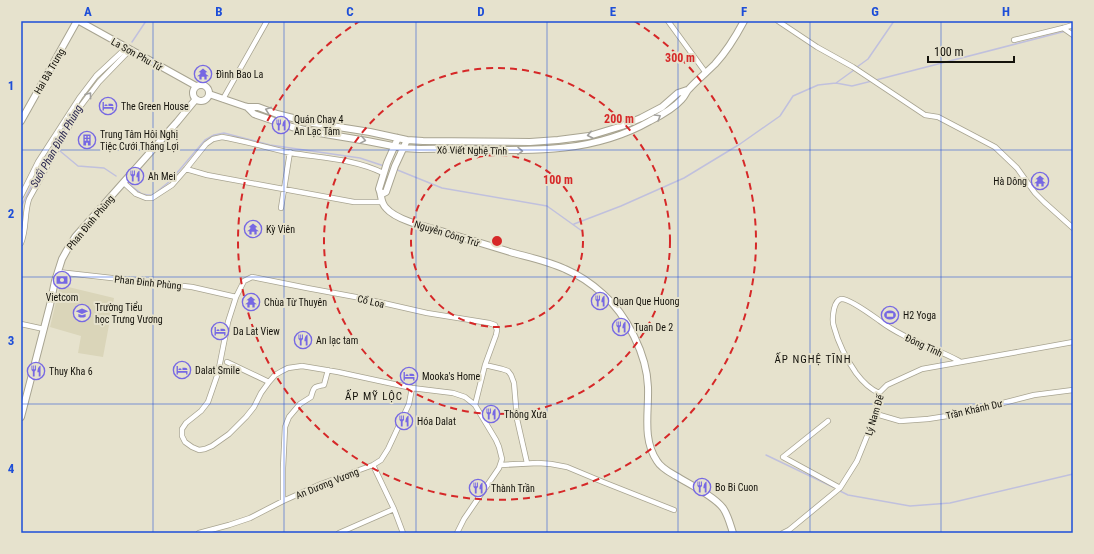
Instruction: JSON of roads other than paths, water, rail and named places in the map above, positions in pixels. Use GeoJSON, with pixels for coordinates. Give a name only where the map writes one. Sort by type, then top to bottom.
{"type":"FeatureCollection","features":[{"type":"Feature","properties":{"kind":"main road","name":"La Sơn Phu Tử"},"geometry":{"type":"LineString","coordinates":[[78,21],[196,86]]}},
{"type":"Feature","properties":{"kind":"main road","name":"Hai Bà Trưng"},"geometry":{"type":"LineString","coordinates":[[21,121],[78,21]]}},
{"type":"Feature","properties":{"kind":"main road","name":"Xô Viết Nghệ Tĩnh"},"geometry":{"type":"LineString","coordinates":[[209,94],[247,106],[258,107],[277,114],[313,123],[370,132],[407,140],[530,142],[589,136],[622,126],[641,118],[662,106],[678,94],[687,90],[706,73],[725,52],[735,39],[744,21]]}},
{"type":"Feature","properties":{"kind":"main road"},"geometry":{"type":"LineString","coordinates":[[204,85],[208,88],[209,94],[204,100],[198,100],[193,94],[196,86],[204,85]]}},
{"type":"Feature","properties":{"kind":"main road","name":"Xô Viết Nghệ Tĩnh"},"geometry":{"type":"LineString","coordinates":[[247,106],[254,114],[292,127],[395,147],[420,149],[530,151],[588,145],[621,135],[640,127],[661,115],[683,98],[687,90]]}},
{"type":"Feature","properties":{"kind":"main road","name":"Phan Đình Phùng"},"geometry":{"type":"LineString","coordinates":[[21,417],[55,282],[67,250],[75,238],[196,99]]}},
{"type":"Feature","properties":{"kind":"main road"},"geometry":{"type":"LineString","coordinates":[[381,202],[382,194],[379,189],[398,138]]}},
{"type":"Feature","properties":{"kind":"main road"},"geometry":{"type":"LineString","coordinates":[[382,194],[386,192],[391,176],[407,140]]}},
{"type":"Feature","properties":{"kind":"main road","name":"Nguyễn Công Trứ"},"geometry":{"type":"LineString","coordinates":[[381,202],[389,211],[398,217],[431,229],[566,270],[591,285],[604,295],[622,316],[641,351],[647,372],[647,426],[649,444],[653,454],[658,463],[665,470],[718,502],[724,509],[730,521],[733,533]]}},
{"type":"Feature","properties":{"kind":"street"},"geometry":{"type":"LineString","coordinates":[[223,99],[267,21]]}},
{"type":"Feature","properties":{"kind":"street"},"geometry":{"type":"LineString","coordinates":[[668,21],[706,73]]}},
{"type":"Feature","properties":{"kind":"street"},"geometry":{"type":"LineString","coordinates":[[778,21],[817,47],[853,67],[925,115],[938,117],[995,147],[1017,168],[1035,193],[1073,228]]}},
{"type":"Feature","properties":{"kind":"street"},"geometry":{"type":"LineString","coordinates":[[1014,40],[1073,25]]}},
{"type":"Feature","properties":{"kind":"street"},"geometry":{"type":"LineString","coordinates":[[1064,28],[1073,35]]}},
{"type":"Feature","properties":{"kind":"street"},"geometry":{"type":"LineString","coordinates":[[21,196],[38,162],[80,97],[96,76],[128,49]]}},
{"type":"Feature","properties":{"kind":"street"},"geometry":{"type":"LineString","coordinates":[[21,243],[25,232],[26,211],[29,200],[80,107],[99,82],[128,49]]}},
{"type":"Feature","properties":{"kind":"street"},"geometry":{"type":"LineString","coordinates":[[124,183],[136,194],[146,198],[152,198],[172,185],[206,144],[213,139],[222,137],[290,152],[350,162],[371,167],[384,173]]}},
{"type":"Feature","properties":{"kind":"street"},"geometry":{"type":"LineString","coordinates":[[281,208],[290,152]]}},
{"type":"Feature","properties":{"kind":"street"},"geometry":{"type":"LineString","coordinates":[[186,169],[207,175],[354,202],[381,202]]}},
{"type":"Feature","properties":{"kind":"street","name":"Phan Đinh Phùng"},"geometry":{"type":"LineString","coordinates":[[58,272],[192,287],[236,297]]}},
{"type":"Feature","properties":{"kind":"street","name":"Cổ Loa"},"geometry":{"type":"LineString","coordinates":[[256,277],[427,313],[489,323],[494,325],[497,330],[485,365],[475,405],[465,397],[453,392],[412,388],[302,366],[288,368],[269,382],[250,412],[236,427],[212,446],[205,450],[199,450],[185,442],[182,436],[182,429],[186,423],[201,411],[211,395],[218,373],[228,322],[236,297],[244,281],[249,278],[256,277]]}},
{"type":"Feature","properties":{"kind":"street","name":"Đông Tĩnh"},"geometry":{"type":"LineString","coordinates":[[879,393],[873,391],[856,374],[842,347],[833,325],[835,305],[841,299],[854,303],[890,329],[959,362]]}},
{"type":"Feature","properties":{"kind":"street"},"geometry":{"type":"LineString","coordinates":[[21,324],[44,329]]}},
{"type":"Feature","properties":{"kind":"street","name":"Lý Nam Đế"},"geometry":{"type":"LineString","coordinates":[[783,533],[790,531],[840,488],[858,460],[876,414],[879,393],[887,385],[922,368],[1073,342]]}},
{"type":"Feature","properties":{"kind":"street"},"geometry":{"type":"LineString","coordinates":[[227,362],[269,382]]}},
{"type":"Feature","properties":{"kind":"street"},"geometry":{"type":"LineString","coordinates":[[485,365],[508,371],[511,375],[514,383],[517,419],[527,463]]}},
{"type":"Feature","properties":{"kind":"street"},"geometry":{"type":"LineString","coordinates":[[283,501],[285,427],[289,417],[300,404],[312,397],[312,390],[315,387],[324,385],[328,370]]}},
{"type":"Feature","properties":{"kind":"street","name":"An Dương Vương"},"geometry":{"type":"LineString","coordinates":[[199,533],[250,518],[321,484],[373,465],[381,460],[388,449],[409,404],[412,388]]}},
{"type":"Feature","properties":{"kind":"street","name":"Trần Khánh Dư"},"geometry":{"type":"LineString","coordinates":[[876,414],[900,421],[928,419],[960,414],[1034,395],[1073,390]]}},
{"type":"Feature","properties":{"kind":"street"},"geometry":{"type":"LineString","coordinates":[[457,533],[464,519],[501,465],[502,459],[496,440],[475,405]]}},
{"type":"Feature","properties":{"kind":"street"},"geometry":{"type":"LineString","coordinates":[[828,421],[783,457],[840,488]]}},
{"type":"Feature","properties":{"kind":"street"},"geometry":{"type":"LineString","coordinates":[[501,465],[527,463],[551,464],[570,468],[674,510]]}},
{"type":"Feature","properties":{"kind":"street"},"geometry":{"type":"LineString","coordinates":[[373,465],[394,509],[403,533]]}},
{"type":"Feature","properties":{"kind":"street"},"geometry":{"type":"LineString","coordinates":[[339,533],[394,509]]}},
{"type":"Feature","properties":{"kind":"waterway"},"geometry":{"type":"LineString","coordinates":[[132,42],[146,21]]}},
{"type":"Feature","properties":{"kind":"waterway"},"geometry":{"type":"LineString","coordinates":[[857,67],[868,59],[894,21]]}},
{"type":"Feature","properties":{"kind":"waterway"},"geometry":{"type":"LineString","coordinates":[[876,80],[1066,31]]}},
{"type":"Feature","properties":{"kind":"waterway"},"geometry":{"type":"LineString","coordinates":[[836,83],[854,70]]}},
{"type":"Feature","properties":{"kind":"waterway"},"geometry":{"type":"LineString","coordinates":[[574,224],[621,206],[684,178],[740,144],[780,116],[793,96],[818,85],[836,83],[852,86],[872,81]]}},
{"type":"Feature","properties":{"kind":"waterway","name":"Suối Phan Đình Phùng"},"geometry":{"type":"LineString","coordinates":[[79,104],[89,92]]}},
{"type":"Feature","properties":{"kind":"waterway","name":"Suối Phan Đình Phùng"},"geometry":{"type":"LineString","coordinates":[[21,207],[37,175],[75,111]]}},
{"type":"Feature","properties":{"kind":"waterway"},"geometry":{"type":"LineString","coordinates":[[130,185],[142,194],[153,195],[170,181],[205,140],[214,135],[224,133],[270,145],[360,158],[384,166]]}},
{"type":"Feature","properties":{"kind":"waterway"},"geometry":{"type":"LineString","coordinates":[[60,151],[78,166],[104,168],[116,176]]}},
{"type":"Feature","properties":{"kind":"waterway"},"geometry":{"type":"LineString","coordinates":[[395,169],[442,188],[547,206],[582,231]]}},
{"type":"Feature","properties":{"kind":"waterway"},"geometry":{"type":"LineString","coordinates":[[766,455],[833,487]]}},
{"type":"Feature","properties":{"kind":"waterway"},"geometry":{"type":"LineString","coordinates":[[840,491],[848,495],[910,506],[950,503],[1073,474]]}},
{"type":"Feature","properties":{"kind":"place","name":"Đình Bao La"},"geometry":{"type":"Point","coordinates":[203,74]}},
{"type":"Feature","properties":{"kind":"place","name":"The Green House"},"geometry":{"type":"Point","coordinates":[108,106]}},
{"type":"Feature","properties":{"kind":"place","name":"Quán Chay 4 An Lạc Tâm"},"geometry":{"type":"Point","coordinates":[281,125]}},
{"type":"Feature","properties":{"kind":"place","name":"Trung Tâm Hội Nghị Tiệc Cưới Thắng Lợi"},"geometry":{"type":"Point","coordinates":[87,140]}},
{"type":"Feature","properties":{"kind":"place","name":"Ah Mei"},"geometry":{"type":"Point","coordinates":[135,176]}},
{"type":"Feature","properties":{"kind":"place","name":"Hà Dông"},"geometry":{"type":"Point","coordinates":[1040,181]}},
{"type":"Feature","properties":{"kind":"place","name":"Kỳ Viên"},"geometry":{"type":"Point","coordinates":[253,229]}},
{"type":"Feature","properties":{"kind":"place","name":"Vietcom"},"geometry":{"type":"Point","coordinates":[62,280]}},
{"type":"Feature","properties":{"kind":"place","name":"Quan Que Huong"},"geometry":{"type":"Point","coordinates":[600,301]}},
{"type":"Feature","properties":{"kind":"place","name":"Chùa Từ Thuyên"},"geometry":{"type":"Point","coordinates":[251,302]}},
{"type":"Feature","properties":{"kind":"place","name":"Trường Tiểu học Trưng Vương"},"geometry":{"type":"Point","coordinates":[82,313]}},
{"type":"Feature","properties":{"kind":"place","name":"H2 Yoga"},"geometry":{"type":"Point","coordinates":[890,315]}},
{"type":"Feature","properties":{"kind":"place","name":"Tuan De 2"},"geometry":{"type":"Point","coordinates":[621,327]}},
{"type":"Feature","properties":{"kind":"place","name":"Da Lat View"},"geometry":{"type":"Point","coordinates":[220,331]}},
{"type":"Feature","properties":{"kind":"place","name":"An lạc tam"},"geometry":{"type":"Point","coordinates":[303,340]}},
{"type":"Feature","properties":{"kind":"place","name":"Dalat Smile"},"geometry":{"type":"Point","coordinates":[182,370]}},
{"type":"Feature","properties":{"kind":"place","name":"Thuy Kha 6"},"geometry":{"type":"Point","coordinates":[36,371]}},
{"type":"Feature","properties":{"kind":"place","name":"Mooka's Home"},"geometry":{"type":"Point","coordinates":[409,376]}},
{"type":"Feature","properties":{"kind":"place","name":"Thông Xưa"},"geometry":{"type":"Point","coordinates":[491,414]}},
{"type":"Feature","properties":{"kind":"place","name":"Hóa Dalat"},"geometry":{"type":"Point","coordinates":[404,421]}},
{"type":"Feature","properties":{"kind":"place","name":"Bo Bi Cuon"},"geometry":{"type":"Point","coordinates":[702,487]}},
{"type":"Feature","properties":{"kind":"place","name":"Thành Trần"},"geometry":{"type":"Point","coordinates":[478,488]}},
{"type":"Feature","properties":{"kind":"district","name":"ẤP NGHỆ TĨNH"},"geometry":{"type":"Point","coordinates":[813,359]}},
{"type":"Feature","properties":{"kind":"district","name":"ẤP MỸ LỘC"},"geometry":{"type":"Point","coordinates":[374,396]}}]}
